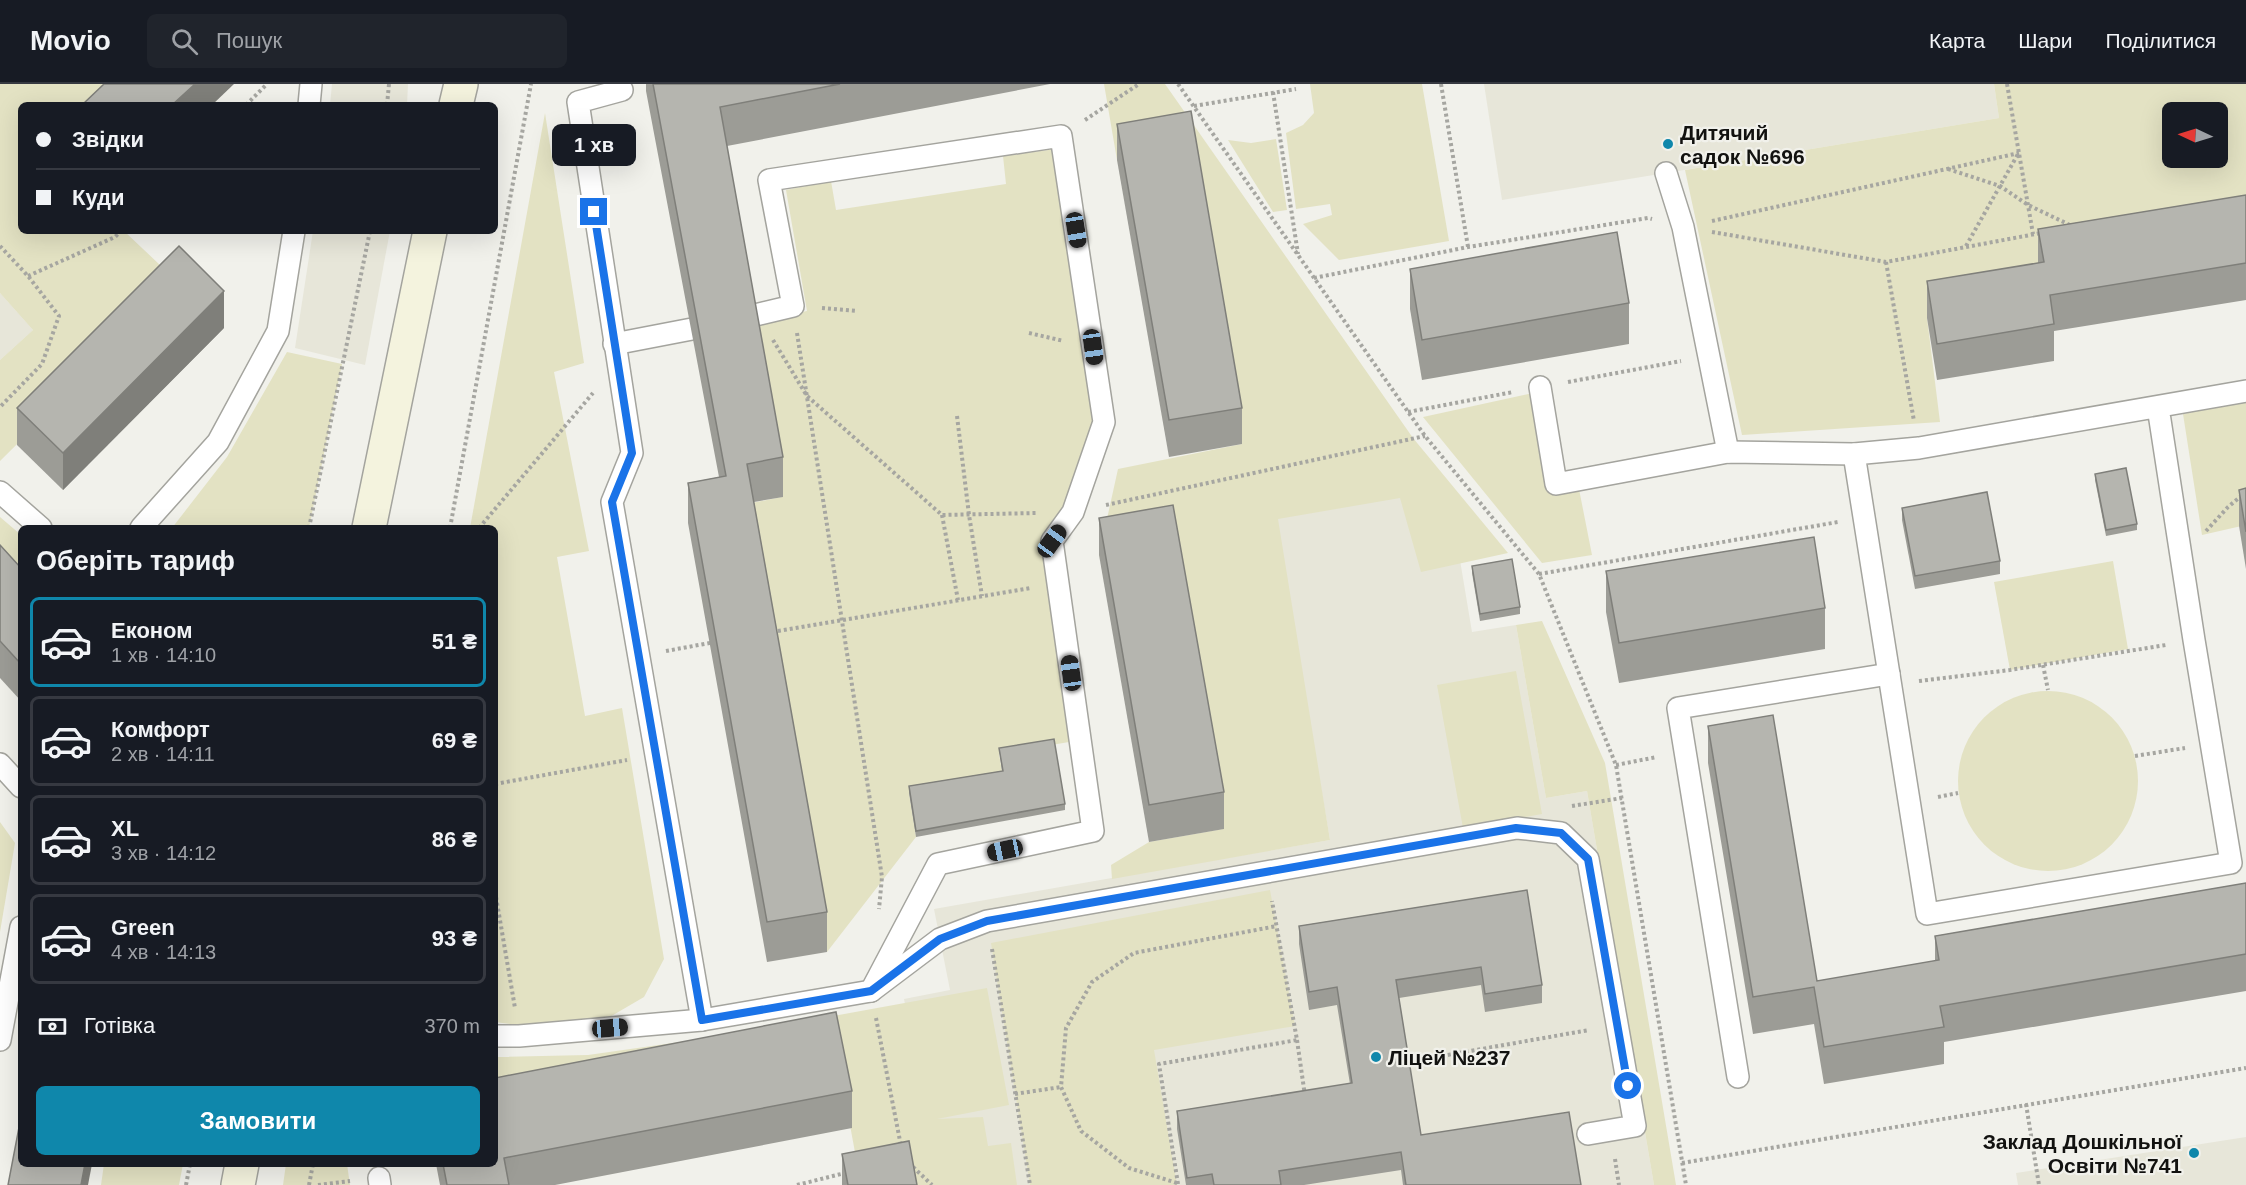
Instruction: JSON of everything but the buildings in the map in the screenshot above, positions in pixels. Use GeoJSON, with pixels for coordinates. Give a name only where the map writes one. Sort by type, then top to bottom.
{"type":"FeatureCollection","features":[{"type":"Feature","properties":{"kind":"street"},"geometry":{"type":"LineString","coordinates":[[457,102],[461,84]]}},
{"type":"Feature","properties":{"kind":"street"},"geometry":{"type":"LineString","coordinates":[[370,525],[429,234]]}},
{"type":"Feature","properties":{"kind":"street"},"geometry":{"type":"LineString","coordinates":[[238,1185],[241,1167]]}},
{"type":"Feature","properties":{"kind":"lane"},"geometry":{"type":"LineString","coordinates":[[309,102],[311,84]]}},
{"type":"Feature","properties":{"kind":"lane"},"geometry":{"type":"LineString","coordinates":[[622,90],[578,102],[632,453],[612,502],[702,1020]]}},
{"type":"Feature","properties":{"kind":"lane"},"geometry":{"type":"LineString","coordinates":[[754,315],[793,306],[769,180],[1061,136],[1104,422],[1073,512],[1052,541],[1093,831],[938,864],[871,991]]}},
{"type":"Feature","properties":{"kind":"lane"},"geometry":{"type":"LineString","coordinates":[[1666,173],[1683,227],[1728,452]]}},
{"type":"Feature","properties":{"kind":"lane"},"geometry":{"type":"LineString","coordinates":[[144,525],[218,442],[278,331],[294,234]]}},
{"type":"Feature","properties":{"kind":"lane"},"geometry":{"type":"LineString","coordinates":[[616,354],[693,329]]}},
{"type":"Feature","properties":{"kind":"lane"},"geometry":{"type":"LineString","coordinates":[[1540,387],[1556,484],[1728,452],[1854,454],[1919,448],[2246,392]]}},
{"type":"Feature","properties":{"kind":"lane"},"geometry":{"type":"LineString","coordinates":[[1854,454],[1927,914],[2231,863],[2158,407]]}},
{"type":"Feature","properties":{"kind":"lane"},"geometry":{"type":"LineString","coordinates":[[0,492],[38,525]]}},
{"type":"Feature","properties":{"kind":"lane"},"geometry":{"type":"LineString","coordinates":[[1738,1077],[1678,708],[1889,674]]}},
{"type":"Feature","properties":{"kind":"lane"},"geometry":{"type":"LineString","coordinates":[[0,764],[18,784]]}},
{"type":"Feature","properties":{"kind":"lane"},"geometry":{"type":"LineString","coordinates":[[498,1036],[702,1020],[871,991],[940,939],[987,921],[1516,828],[1561,833],[1588,859],[1635,1126],[1588,1134]]}},
{"type":"Feature","properties":{"kind":"lane"},"geometry":{"type":"LineString","coordinates":[[0,962],[18,936]]}},
{"type":"Feature","properties":{"kind":"lane"},"geometry":{"type":"LineString","coordinates":[[0,1040],[18,941]]}},
{"type":"Feature","properties":{"kind":"path"},"geometry":{"type":"LineString","coordinates":[[249,102],[267,84]]}},
{"type":"Feature","properties":{"kind":"path"},"geometry":{"type":"LineString","coordinates":[[387,102],[389,84]]}},
{"type":"Feature","properties":{"kind":"path"},"geometry":{"type":"LineString","coordinates":[[451,525],[531,84]]}},
{"type":"Feature","properties":{"kind":"path"},"geometry":{"type":"LineString","coordinates":[[1061,136],[1139,84]]}},
{"type":"Feature","properties":{"kind":"path"},"geometry":{"type":"LineString","coordinates":[[1178,84],[1425,436],[1539,574],[1617,765],[1686,1185]]}},
{"type":"Feature","properties":{"kind":"path"},"geometry":{"type":"LineString","coordinates":[[1441,84],[1468,247]]}},
{"type":"Feature","properties":{"kind":"path"},"geometry":{"type":"LineString","coordinates":[[2007,84],[2033,234]]}},
{"type":"Feature","properties":{"kind":"path"},"geometry":{"type":"LineString","coordinates":[[1194,106],[1296,89]]}},
{"type":"Feature","properties":{"kind":"path"},"geometry":{"type":"LineString","coordinates":[[1274,92],[1298,255]]}},
{"type":"Feature","properties":{"kind":"path"},"geometry":{"type":"LineString","coordinates":[[1683,227],[2019,153]]}},
{"type":"Feature","properties":{"kind":"path"},"geometry":{"type":"LineString","coordinates":[[1965,247],[2019,153]]}},
{"type":"Feature","properties":{"kind":"path"},"geometry":{"type":"LineString","coordinates":[[1947,169],[2000,186],[2028,205],[2075,227],[2065,229]]}},
{"type":"Feature","properties":{"kind":"path"},"geometry":{"type":"LineString","coordinates":[[1314,278],[1468,247],[1648,218],[1683,227],[1886,262],[2043,233]]}},
{"type":"Feature","properties":{"kind":"path"},"geometry":{"type":"LineString","coordinates":[[28,276],[118,234]]}},
{"type":"Feature","properties":{"kind":"path"},"geometry":{"type":"LineString","coordinates":[[310,525],[369,234]]}},
{"type":"Feature","properties":{"kind":"path"},"geometry":{"type":"LineString","coordinates":[[0,246],[28,276],[59,316],[42,364],[0,407]]}},
{"type":"Feature","properties":{"kind":"path"},"geometry":{"type":"LineString","coordinates":[[1886,262],[1919,448]]}},
{"type":"Feature","properties":{"kind":"path"},"geometry":{"type":"LineString","coordinates":[[857,311],[793,306],[882,877],[879,911]]}},
{"type":"Feature","properties":{"kind":"path"},"geometry":{"type":"LineString","coordinates":[[754,315],[807,396],[942,515],[958,600]]}},
{"type":"Feature","properties":{"kind":"path"},"geometry":{"type":"LineString","coordinates":[[481,525],[616,354]]}},
{"type":"Feature","properties":{"kind":"path"},"geometry":{"type":"LineString","coordinates":[[957,416],[982,596]]}},
{"type":"Feature","properties":{"kind":"path"},"geometry":{"type":"LineString","coordinates":[[942,515],[1073,512],[1425,436]]}},
{"type":"Feature","properties":{"kind":"path"},"geometry":{"type":"LineString","coordinates":[[2181,556],[2228,507],[2246,492]]}},
{"type":"Feature","properties":{"kind":"path"},"geometry":{"type":"LineString","coordinates":[[1539,574],[1865,518]]}},
{"type":"Feature","properties":{"kind":"path"},"geometry":{"type":"LineString","coordinates":[[763,634],[1058,583]]}},
{"type":"Feature","properties":{"kind":"path"},"geometry":{"type":"LineString","coordinates":[[1917,681],[2043,665],[2194,640]]}},
{"type":"Feature","properties":{"kind":"path"},"geometry":{"type":"LineString","coordinates":[[637,656],[717,642]]}},
{"type":"Feature","properties":{"kind":"path"},"geometry":{"type":"LineString","coordinates":[[2043,665],[2048,690]]}},
{"type":"Feature","properties":{"kind":"path"},"geometry":{"type":"LineString","coordinates":[[2135,756],[2212,743]]}},
{"type":"Feature","properties":{"kind":"path"},"geometry":{"type":"LineString","coordinates":[[1617,765],[1685,753]]}},
{"type":"Feature","properties":{"kind":"path"},"geometry":{"type":"LineString","coordinates":[[498,783],[655,755]]}},
{"type":"Feature","properties":{"kind":"path"},"geometry":{"type":"LineString","coordinates":[[1561,833],[1571,806],[1622,798]]}},
{"type":"Feature","properties":{"kind":"path"},"geometry":{"type":"LineString","coordinates":[[1267,871],[1306,1098]]}},
{"type":"Feature","properties":{"kind":"path"},"geometry":{"type":"LineString","coordinates":[[498,909],[519,1036]]}},
{"type":"Feature","properties":{"kind":"path"},"geometry":{"type":"LineString","coordinates":[[987,921],[1030,1185]]}},
{"type":"Feature","properties":{"kind":"path"},"geometry":{"type":"LineString","coordinates":[[1277,926],[1134,953],[1092,982],[1066,1028],[1061,1087],[1081,1131],[1129,1168],[1178,1184],[1159,1064],[1297,1040]]}},
{"type":"Feature","properties":{"kind":"path"},"geometry":{"type":"LineString","coordinates":[[871,991],[902,1147]]}},
{"type":"Feature","properties":{"kind":"path"},"geometry":{"type":"LineString","coordinates":[[1436,1057],[1617,1026]]}},
{"type":"Feature","properties":{"kind":"path"},"geometry":{"type":"LineString","coordinates":[[1682,1163],[2246,1068]]}},
{"type":"Feature","properties":{"kind":"path"},"geometry":{"type":"LineString","coordinates":[[1015,1094],[1061,1087]]}},
{"type":"Feature","properties":{"kind":"path"},"geometry":{"type":"LineString","coordinates":[[2026,1104],[2039,1185]]}},
{"type":"Feature","properties":{"kind":"path"},"geometry":{"type":"LineString","coordinates":[[911,1166],[932,1185]]}},
{"type":"Feature","properties":{"kind":"path"},"geometry":{"type":"LineString","coordinates":[[186,1185],[189,1167]]}},
{"type":"Feature","properties":{"kind":"path"},"geometry":{"type":"LineString","coordinates":[[309,1185],[312,1167]]}},
{"type":"Feature","properties":{"kind":"path"},"geometry":{"type":"LineString","coordinates":[[797,1185],[850,1172]]}},
{"type":"Feature","properties":{"kind":"shaded area"},"geometry":{"type":"Polygon","coordinates":[[[332,84],[408,84],[407,102],[330,102],[332,84]]]}},
{"type":"Feature","properties":{"kind":"shaded area","name":"Дитячий садок №696"},"geometry":{"type":"Polygon","coordinates":[[[1484,84],[1994,84],[1999,118],[1502,200],[1484,84]]]}},
{"type":"Feature","properties":{"kind":"shaded area"},"geometry":{"type":"Polygon","coordinates":[[[313,234],[389,234],[365,365],[295,348],[313,234]]]}},
{"type":"Feature","properties":{"kind":"shaded area"},"geometry":{"type":"Polygon","coordinates":[[[0,293],[33,330],[0,360],[0,293]]]}},
{"type":"Feature","properties":{"kind":"shaded area"},"geometry":{"type":"Polygon","coordinates":[[[1403,479],[1457,542],[1472,632],[1516,625],[1546,798],[1587,791],[1654,1185],[996,1185],[929,1127],[904,999],[950,990],[934,909],[1330,840],[1272,502],[1403,479]]]}},
{"type":"Feature","properties":{"kind":"shaded area","name":"Заклад Дошкільної Освіти №741"},"geometry":{"type":"Polygon","coordinates":[[[2246,1137],[2246,1185],[2018,1185],[2016,1173],[2246,1137]]]}},
{"type":"Feature","properties":{"kind":"green space"},"geometry":{"type":"Polygon","coordinates":[[[0,84],[144,84],[124,102],[18,102],[18,234],[127,234],[179,283],[0,461],[0,360],[33,330],[0,293],[0,84]]]}},
{"type":"Feature","properties":{"kind":"green space"},"geometry":{"type":"Polygon","coordinates":[[[1104,84],[1165,84],[1413,438],[1508,553],[1421,572],[1400,498],[1278,519],[1330,840],[1112,879],[1111,865],[1149,842],[1223,829],[1099,555],[1118,469],[1242,444],[1117,160],[1104,84]]]}},
{"type":"Feature","properties":{"kind":"green space"},"geometry":{"type":"Polygon","coordinates":[[[1310,84],[1422,84],[1449,241],[1339,260],[1303,224],[1332,215],[1330,204],[1296,209],[1286,133],[1303,125],[1314,113],[1310,84]]]}},
{"type":"Feature","properties":{"kind":"green space"},"geometry":{"type":"Polygon","coordinates":[[[1994,84],[2246,84],[2246,232],[1927,318],[1940,422],[1742,435],[1685,170],[1999,118],[1994,84]]]}},
{"type":"Feature","properties":{"kind":"green space"},"geometry":{"type":"Polygon","coordinates":[[[545,113],[584,363],[554,372],[589,551],[557,557],[585,716],[622,708],[664,959],[644,997],[608,1018],[533,1027],[498,1022],[498,525],[471,525],[545,113]]]}},
{"type":"Feature","properties":{"kind":"green space"},"geometry":{"type":"Polygon","coordinates":[[[1276,139],[1287,210],[1273,212],[1228,140],[1251,143],[1276,139]]]}},
{"type":"Feature","properties":{"kind":"green space"},"geometry":{"type":"Polygon","coordinates":[[[1056,149],[1096,423],[1063,513],[1045,537],[1069,742],[999,754],[1003,777],[909,793],[916,837],[827,952],[747,504],[782,497],[752,322],[807,311],[786,190],[831,181],[836,210],[1006,184],[1003,156],[1056,149]]]}},
{"type":"Feature","properties":{"kind":"green space"},"geometry":{"type":"Polygon","coordinates":[[[287,352],[342,364],[310,525],[174,525],[227,457],[287,352]]]}},
{"type":"Feature","properties":{"kind":"green space"},"geometry":{"type":"Polygon","coordinates":[[[1533,393],[1552,490],[1579,489],[1592,555],[1542,563],[1423,417],[1533,393]]]}},
{"type":"Feature","properties":{"kind":"green space"},"geometry":{"type":"Polygon","coordinates":[[[2246,401],[2246,525],[2202,535],[2183,414],[2246,401]]]}},
{"type":"Feature","properties":{"kind":"green space"},"geometry":{"type":"Polygon","coordinates":[[[0,517],[18,532],[18,589],[0,570],[0,517]]]}},
{"type":"Feature","properties":{"kind":"green space"},"geometry":{"type":"Polygon","coordinates":[[[2113,561],[2128,649],[2010,670],[1994,582],[2113,561]]]}},
{"type":"Feature","properties":{"kind":"green space"},"geometry":{"type":"Polygon","coordinates":[[[1542,621],[1605,763],[1676,1185],[1654,1185],[1587,791],[1546,798],[1516,625],[1542,621]]]}},
{"type":"Feature","properties":{"kind":"green space"},"geometry":{"type":"Polygon","coordinates":[[[1516,671],[1542,814],[1463,828],[1437,685],[1516,671]]]}},
{"type":"Feature","properties":{"kind":"green space"},"geometry":{"type":"Polygon","coordinates":[[[2048,691],[2082,698],[2098,706],[2112,717],[2123,731],[2131,747],[2138,781],[2131,815],[2123,831],[2112,845],[2098,856],[2082,864],[2048,871],[2014,864],[1998,856],[1984,845],[1973,831],[1965,815],[1958,781],[1965,747],[1973,731],[1984,717],[1998,706],[2014,698],[2048,691]]]}},
{"type":"Feature","properties":{"kind":"green space"},"geometry":{"type":"Polygon","coordinates":[[[0,822],[15,843],[0,932],[0,822]]]}},
{"type":"Feature","properties":{"kind":"green space"},"geometry":{"type":"Polygon","coordinates":[[[1270,890],[1295,1026],[1154,1050],[1177,1185],[1030,1185],[991,943],[1270,890]]]}},
{"type":"Feature","properties":{"kind":"green space"},"geometry":{"type":"Polygon","coordinates":[[[987,988],[1009,1105],[937,1119],[983,1117],[988,1146],[1011,1143],[1017,1185],[861,1185],[836,1049],[498,1114],[498,1057],[588,1055],[729,1035],[987,988]]]}},
{"type":"Feature","properties":{"kind":"green space"},"geometry":{"type":"Polygon","coordinates":[[[104,1167],[182,1167],[179,1185],[101,1185],[104,1167]]]}},
{"type":"Feature","properties":{"kind":"green space"},"geometry":{"type":"Polygon","coordinates":[[[286,1167],[347,1167],[350,1185],[283,1185],[286,1167]]]}},
{"type":"Feature","properties":{"kind":"place","name":"Дитячий садок №696"},"geometry":{"type":"Point","coordinates":[1668,144]}},
{"type":"Feature","properties":{"kind":"place","name":"Ліцей №237"},"geometry":{"type":"Point","coordinates":[1376,1057]}},
{"type":"Feature","properties":{"kind":"place","name":"Заклад Дошкільної Освіти №741"},"geometry":{"type":"Point","coordinates":[2194,1153]}},
{"type":"Feature","properties":{"kind":"route"},"geometry":{"type":"LineString","coordinates":[[594,212],[632,453],[612,502],[702,1020],[871,991],[940,939],[987,921],[1516,828],[1561,833],[1588,859],[1628,1086]]}}]}
